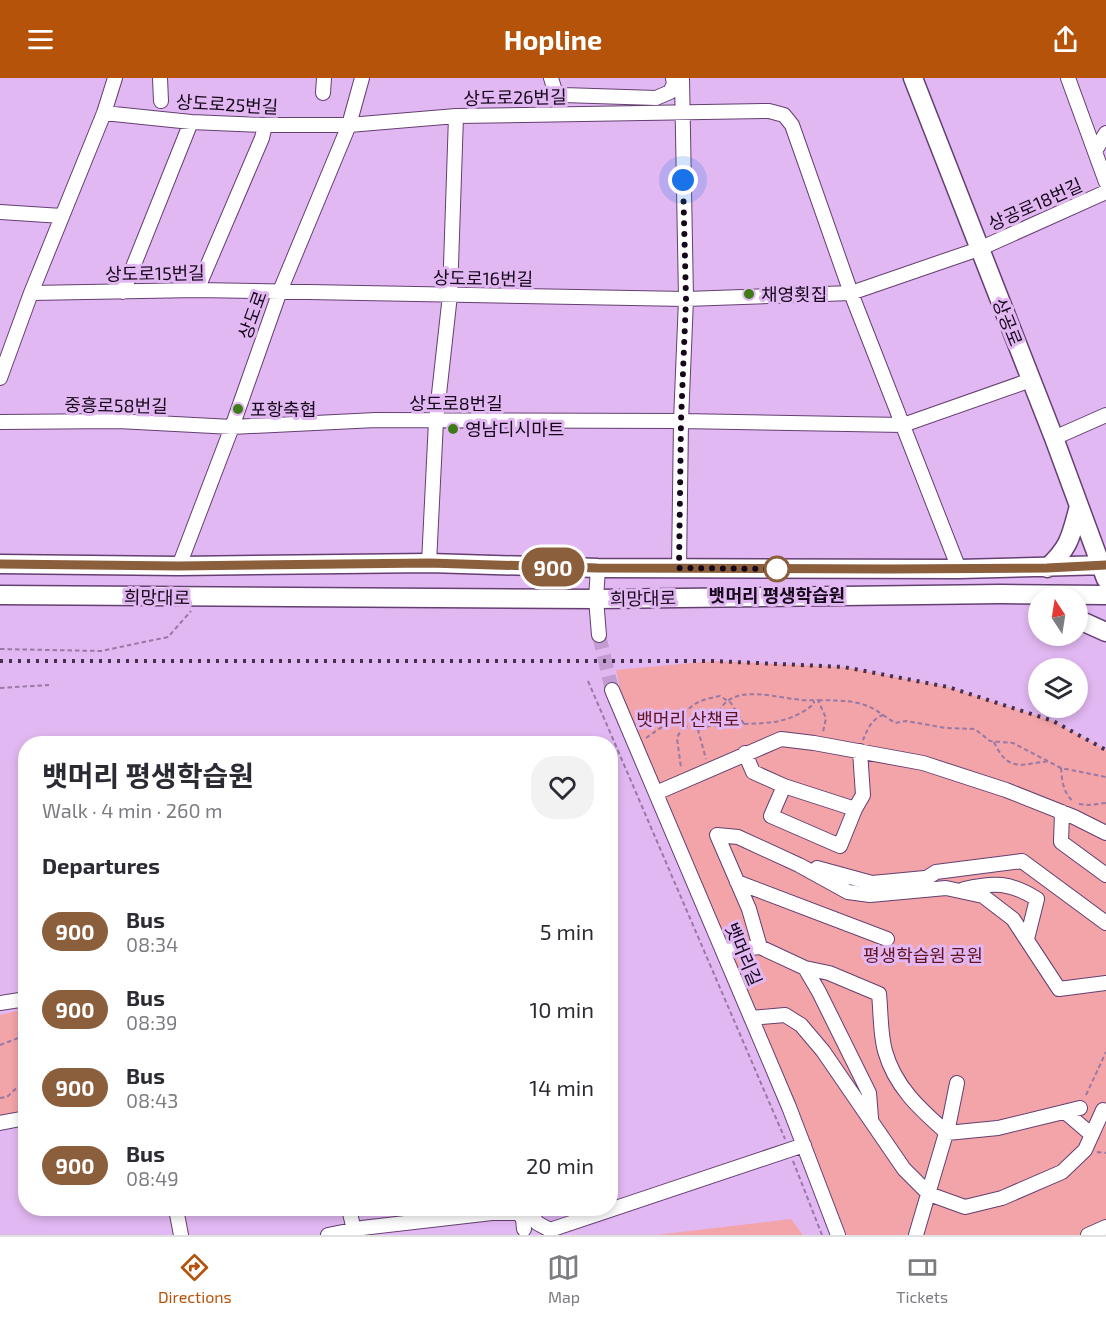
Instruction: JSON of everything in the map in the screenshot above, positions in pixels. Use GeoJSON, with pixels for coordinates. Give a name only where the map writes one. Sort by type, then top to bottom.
{"type":"FeatureCollection","features":[{"type":"Feature","properties":{"kind":"main road","name":"상공로"},"geometry":{"type":"LineString","coordinates":[[913,78],[1104,570]]}},
{"type":"Feature","properties":{"kind":"main road"},"geometry":{"type":"LineString","coordinates":[[1047,568],[1066,549],[1080,510],[1106,536]]}},
{"type":"Feature","properties":{"kind":"main road","name":"희망대로"},"geometry":{"type":"LineString","coordinates":[[0,564],[178,566],[429,563],[597,568],[1104,570]]}},
{"type":"Feature","properties":{"kind":"main road","name":"희망대로"},"geometry":{"type":"LineString","coordinates":[[0,595],[596,599],[1001,594],[1106,595]]}},
{"type":"Feature","properties":{"kind":"main road"},"geometry":{"type":"LineString","coordinates":[[1001,594],[1028,602]]}},
{"type":"Feature","properties":{"kind":"main road"},"geometry":{"type":"LineString","coordinates":[[1088,624],[1106,632]]}},
{"type":"Feature","properties":{"kind":"street"},"geometry":{"type":"LineString","coordinates":[[0,378],[116,78]]}},
{"type":"Feature","properties":{"kind":"street"},"geometry":{"type":"LineString","coordinates":[[160,78],[161,101]]}},
{"type":"Feature","properties":{"kind":"street"},"geometry":{"type":"LineString","coordinates":[[323,93],[324,78]]}},
{"type":"Feature","properties":{"kind":"street","name":"상도로"},"geometry":{"type":"LineString","coordinates":[[178,566],[232,427],[280,291],[350,125],[362,78]]}},
{"type":"Feature","properties":{"kind":"street"},"geometry":{"type":"LineString","coordinates":[[551,78],[555,91],[563,95],[656,98],[670,92],[674,78]]}},
{"type":"Feature","properties":{"kind":"street"},"geometry":{"type":"LineString","coordinates":[[681,421],[686,299],[682,78]]}},
{"type":"Feature","properties":{"kind":"street"},"geometry":{"type":"LineString","coordinates":[[1068,78],[1106,182]]}},
{"type":"Feature","properties":{"kind":"street","name":"상도로26번길"},"geometry":{"type":"LineString","coordinates":[[350,125],[456,116],[769,111],[784,115],[792,125],[851,292]]}},
{"type":"Feature","properties":{"kind":"street","name":"상도로25번길"},"geometry":{"type":"LineString","coordinates":[[104,113],[191,122],[350,125]]}},
{"type":"Feature","properties":{"kind":"street"},"geometry":{"type":"LineString","coordinates":[[429,563],[436,421],[450,295],[456,116]]}},
{"type":"Feature","properties":{"kind":"street"},"geometry":{"type":"LineString","coordinates":[[123,292],[191,122]]}},
{"type":"Feature","properties":{"kind":"street"},"geometry":{"type":"LineString","coordinates":[[197,290],[262,138],[265,125]]}},
{"type":"Feature","properties":{"kind":"street"},"geometry":{"type":"LineString","coordinates":[[1095,151],[1106,133]]}},
{"type":"Feature","properties":{"kind":"street","name":"상공로18번길"},"geometry":{"type":"LineString","coordinates":[[979,249],[1106,192]]}},
{"type":"Feature","properties":{"kind":"street"},"geometry":{"type":"LineString","coordinates":[[0,212],[62,216]]}},
{"type":"Feature","properties":{"kind":"street","name":"상도로16번길"},"geometry":{"type":"LineString","coordinates":[[280,291],[686,299],[851,292],[979,249]]}},
{"type":"Feature","properties":{"kind":"street","name":"상도로15번길"},"geometry":{"type":"LineString","coordinates":[[31,293],[280,291]]}},
{"type":"Feature","properties":{"kind":"street"},"geometry":{"type":"LineString","coordinates":[[851,292],[959,569]]}},
{"type":"Feature","properties":{"kind":"street","name":"상도로8번길"},"geometry":{"type":"LineString","coordinates":[[232,427],[376,420],[903,424],[1031,380]]}},
{"type":"Feature","properties":{"kind":"street"},"geometry":{"type":"LineString","coordinates":[[1054,438],[1106,415]]}},
{"type":"Feature","properties":{"kind":"street","name":"중흥로58번길"},"geometry":{"type":"LineString","coordinates":[[0,422],[118,421],[232,427]]}},
{"type":"Feature","properties":{"kind":"street","name":"희망대로"},"geometry":{"type":"LineString","coordinates":[[679,568],[681,421]]}},
{"type":"Feature","properties":{"kind":"street"},"geometry":{"type":"LineString","coordinates":[[597,568],[596,599],[599,635]]}},
{"type":"Feature","properties":{"kind":"street","name":"뱃머리길"},"geometry":{"type":"LineString","coordinates":[[612,690],[804,1145],[838,1235]]}},
{"type":"Feature","properties":{"kind":"street"},"geometry":{"type":"LineString","coordinates":[[656,793],[781,739],[923,763],[1006,790],[1062,812],[1106,833]]}},
{"type":"Feature","properties":{"kind":"street"},"geometry":{"type":"LineString","coordinates":[[784,786],[771,816],[840,846],[863,795],[860,752]]}},
{"type":"Feature","properties":{"kind":"street"},"geometry":{"type":"LineString","coordinates":[[745,753],[753,772],[784,786],[855,809]]}},
{"type":"Feature","properties":{"kind":"street"},"geometry":{"type":"LineString","coordinates":[[1062,812],[1061,842],[1106,875]]}},
{"type":"Feature","properties":{"kind":"street"},"geometry":{"type":"LineString","coordinates":[[760,947],[749,909],[717,835],[738,837],[799,864],[848,892],[870,895],[946,888],[983,896],[1013,919],[1059,989],[1106,983]]}},
{"type":"Feature","properties":{"kind":"street"},"geometry":{"type":"LineString","coordinates":[[906,891],[936,872],[1022,861],[1106,923]]}},
{"type":"Feature","properties":{"kind":"street"},"geometry":{"type":"LineString","coordinates":[[799,864],[872,883],[927,878]]}},
{"type":"Feature","properties":{"kind":"street"},"geometry":{"type":"LineString","coordinates":[[1027,939],[1037,899],[1048,879]]}},
{"type":"Feature","properties":{"kind":"street"},"geometry":{"type":"LineString","coordinates":[[737,882],[887,939]]}},
{"type":"Feature","properties":{"kind":"street"},"geometry":{"type":"LineString","coordinates":[[959,891],[990,883],[1021,889],[1037,899]]}},
{"type":"Feature","properties":{"kind":"street"},"geometry":{"type":"LineString","coordinates":[[723,951],[760,947],[805,968],[829,973],[879,994],[885,1051],[903,1090],[947,1133],[998,1128],[1080,1108]]}},
{"type":"Feature","properties":{"kind":"street"},"geometry":{"type":"LineString","coordinates":[[805,968],[869,1093],[872,1123]]}},
{"type":"Feature","properties":{"kind":"street"},"geometry":{"type":"LineString","coordinates":[[0,1003],[18,1000]]}},
{"type":"Feature","properties":{"kind":"street"},"geometry":{"type":"LineString","coordinates":[[751,1018],[784,1015],[801,1025],[823,1050],[904,1169],[929,1194],[965,1208],[1002,1198],[1062,1172],[1085,1150],[1103,1110]]}},
{"type":"Feature","properties":{"kind":"street"},"geometry":{"type":"LineString","coordinates":[[916,1235],[947,1133],[957,1083]]}},
{"type":"Feature","properties":{"kind":"street"},"geometry":{"type":"LineString","coordinates":[[1065,1112],[1092,1135]]}},
{"type":"Feature","properties":{"kind":"street"},"geometry":{"type":"LineString","coordinates":[[0,1123],[18,1120]]}},
{"type":"Feature","properties":{"kind":"street"},"geometry":{"type":"LineString","coordinates":[[618,1209],[804,1145]]}},
{"type":"Feature","properties":{"kind":"street"},"geometry":{"type":"LineString","coordinates":[[177,1216],[181,1235]]}},
{"type":"Feature","properties":{"kind":"street"},"geometry":{"type":"LineString","coordinates":[[351,1216],[354,1230]]}},
{"type":"Feature","properties":{"kind":"street"},"geometry":{"type":"LineString","coordinates":[[336,1234],[468,1216]]}},
{"type":"Feature","properties":{"kind":"street"},"geometry":{"type":"LineString","coordinates":[[521,1216],[529,1229],[551,1232],[597,1216]]}},
{"type":"Feature","properties":{"kind":"street"},"geometry":{"type":"LineString","coordinates":[[1088,1235],[1106,1227]]}},
{"type":"Feature","properties":{"kind":"path"},"geometry":{"type":"LineString","coordinates":[[0,649],[101,651],[168,637],[202,597]]}},
{"type":"Feature","properties":{"kind":"path"},"geometry":{"type":"LineString","coordinates":[[588,681],[612,736]]}},
{"type":"Feature","properties":{"kind":"path"},"geometry":{"type":"LineString","coordinates":[[0,688],[49,685]]}},
{"type":"Feature","properties":{"kind":"path"},"geometry":{"type":"LineString","coordinates":[[714,726],[722,704],[743,694],[757,693],[774,697],[861,704],[872,706],[895,723],[906,721],[946,728],[975,729],[990,741],[1012,743],[1061,768],[1106,777]]}},
{"type":"Feature","properties":{"kind":"path"},"geometry":{"type":"LineString","coordinates":[[636,745],[666,724],[679,720],[690,706],[705,699],[720,696],[728,700],[738,711],[744,724]]}},
{"type":"Feature","properties":{"kind":"path"},"geometry":{"type":"LineString","coordinates":[[679,720],[683,726],[698,730],[714,726],[772,723],[792,718],[814,704],[816,700]]}},
{"type":"Feature","properties":{"kind":"path"},"geometry":{"type":"LineString","coordinates":[[816,700],[826,718],[820,744]]}},
{"type":"Feature","properties":{"kind":"path"},"geometry":{"type":"LineString","coordinates":[[860,752],[868,726],[875,718],[883,716]]}},
{"type":"Feature","properties":{"kind":"path"},"geometry":{"type":"LineString","coordinates":[[683,726],[677,738],[684,780]]}},
{"type":"Feature","properties":{"kind":"path"},"geometry":{"type":"LineString","coordinates":[[698,730],[705,758],[714,767]]}},
{"type":"Feature","properties":{"kind":"path"},"geometry":{"type":"LineString","coordinates":[[994,741],[1000,755],[1008,763],[1021,765],[1048,761]]}},
{"type":"Feature","properties":{"kind":"path"},"geometry":{"type":"LineString","coordinates":[[618,750],[778,1118],[822,1235]]}},
{"type":"Feature","properties":{"kind":"path"},"geometry":{"type":"LineString","coordinates":[[1061,768],[1063,784],[1067,796],[1072,801],[1089,805],[1106,802]]}},
{"type":"Feature","properties":{"kind":"path"},"geometry":{"type":"LineString","coordinates":[[0,1045],[18,1038]]}},
{"type":"Feature","properties":{"kind":"path"},"geometry":{"type":"LineString","coordinates":[[1080,1108],[1106,1052]]}},
{"type":"Feature","properties":{"kind":"path"},"geometry":{"type":"LineString","coordinates":[[0,1098],[7,1097],[18,1086]]}},
{"type":"Feature","properties":{"kind":"green space","name":"평생학습원 공원"},"geometry":{"type":"Polygon","coordinates":[[[713,661],[844,667],[948,687],[1028,713],[1028,718],[1044,718],[1053,721],[1106,750],[1106,1227],[1088,1235],[844,1235],[656,793],[616,670],[713,661]]]}},
{"type":"Feature","properties":{"kind":"green space"},"geometry":{"type":"Polygon","coordinates":[[[18,1011],[18,1112],[0,1116],[0,1015],[18,1011]]]}},
{"type":"Feature","properties":{"kind":"green space"},"geometry":{"type":"Polygon","coordinates":[[[791,1219],[803,1235],[656,1235],[791,1219]]]}},
{"type":"Feature","properties":{"kind":"tunnel"},"geometry":{"type":"LineString","coordinates":[[599,635],[612,690]]}},
{"type":"Feature","properties":{"kind":"railway"},"geometry":{"type":"LineString","coordinates":[[0,661],[713,661],[844,667],[948,687],[1053,721],[1106,750]]}},
{"type":"Feature","properties":{"kind":"bus line","name":"900"},"geometry":{"type":"LineString","coordinates":[[0,564],[178,566],[429,563],[597,568],[889,569],[1047,568],[1106,565]]}},
{"type":"Feature","properties":{"kind":"place","name":"채영횟집"},"geometry":{"type":"Point","coordinates":[749,294]}},
{"type":"Feature","properties":{"kind":"place","name":"포항축협"},"geometry":{"type":"Point","coordinates":[238,409]}},
{"type":"Feature","properties":{"kind":"place","name":"영남디시마트"},"geometry":{"type":"Point","coordinates":[453,429]}},
{"type":"Feature","properties":{"kind":"place","name":"뱃머리 평생학습원"},"geometry":{"type":"Point","coordinates":[777,569]}},
{"type":"Feature","properties":{"kind":"route"},"geometry":{"type":"LineString","coordinates":[[683,180],[686,299],[681,421],[679,568],[777,569]]}},
{"type":"Feature","properties":{"kind":"park label","name":"뱃머리 산책로"},"geometry":{"type":"Point","coordinates":[688,719]}}]}
